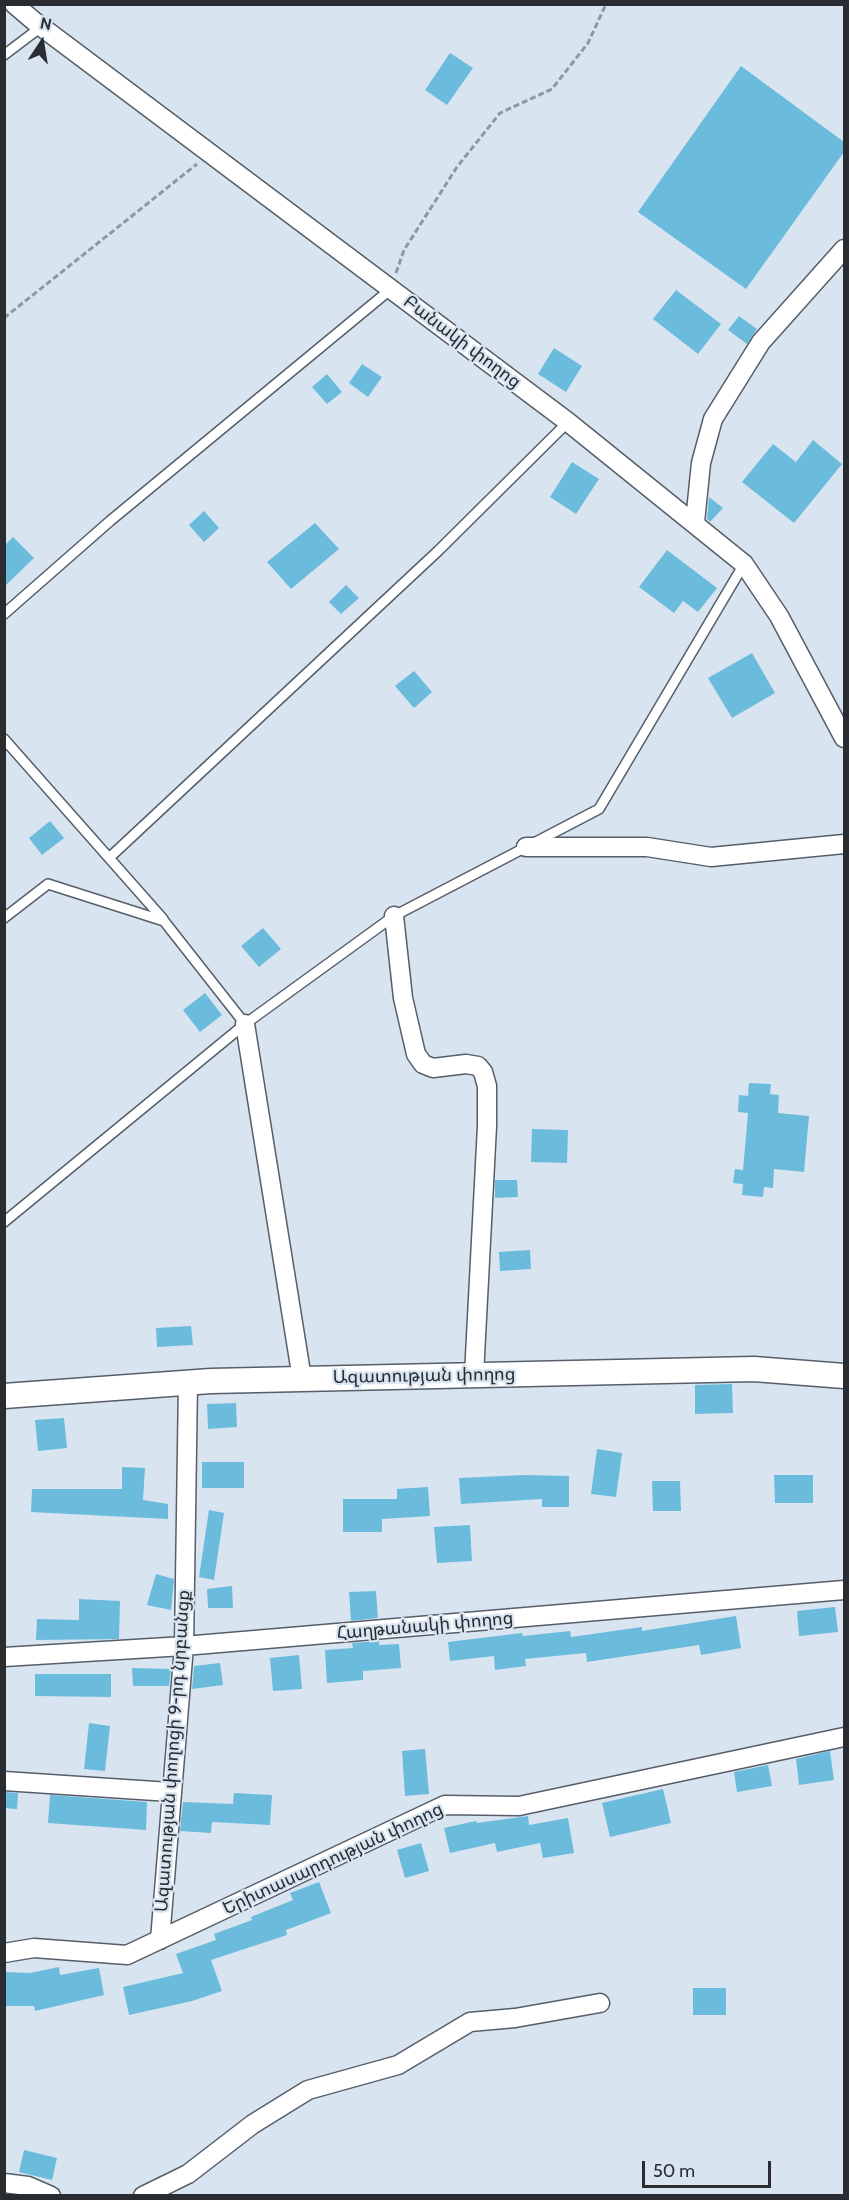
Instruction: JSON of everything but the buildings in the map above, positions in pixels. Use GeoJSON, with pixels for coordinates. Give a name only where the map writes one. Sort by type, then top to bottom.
{"type":"FeatureCollection","features":[{"type":"Feature","properties":{"kind":"street","name":"Բանակի փողոց"},"geometry":{"type":"LineString","coordinates":[[14,4],[37,18],[210,153],[568,423],[695,522],[744,564],[779,616],[844,738]]}},
{"type":"Feature","properties":{"kind":"street"},"geometry":{"type":"LineString","coordinates":[[695,522],[701,463],[713,419],[761,342],[844,249]]}},
{"type":"Feature","properties":{"kind":"street"},"geometry":{"type":"LineString","coordinates":[[526,847],[647,847],[711,857],[844,844]]}},
{"type":"Feature","properties":{"kind":"street"},"geometry":{"type":"LineString","coordinates":[[394,916],[403,998],[416,1054],[423,1064],[433,1068],[466,1064],[478,1066],[483,1072],[487,1086],[474,1375]]}},
{"type":"Feature","properties":{"kind":"street"},"geometry":{"type":"LineString","coordinates":[[245,1024],[302,1379]]}},
{"type":"Feature","properties":{"kind":"street","name":"Ազատության փողոց"},"geometry":{"type":"LineString","coordinates":[[4,1396],[188,1382],[302,1379],[754,1369],[844,1376]]}},
{"type":"Feature","properties":{"kind":"street","name":"Ազատության փողոցի 9-րդ նրբանցք"},"geometry":{"type":"LineString","coordinates":[[160,1940],[184,1647],[188,1382]]}},
{"type":"Feature","properties":{"kind":"street","name":"Հաղթանակի փողոց"},"geometry":{"type":"LineString","coordinates":[[4,1657],[184,1647],[844,1590]]}},
{"type":"Feature","properties":{"kind":"street","name":"Երիտասարդության փողոց"},"geometry":{"type":"LineString","coordinates":[[4,1953],[34,1948],[127,1955],[445,1805],[519,1806],[844,1737]]}},
{"type":"Feature","properties":{"kind":"street"},"geometry":{"type":"LineString","coordinates":[[4,1781],[171,1792]]}},
{"type":"Feature","properties":{"kind":"street"},"geometry":{"type":"LineString","coordinates":[[143,2196],[188,2174],[253,2124],[308,2090],[398,2065],[470,2022],[515,2018],[600,2003]]}},
{"type":"Feature","properties":{"kind":"street"},"geometry":{"type":"LineString","coordinates":[[4,2183],[28,2186],[51,2196]]}},
{"type":"Feature","properties":{"kind":"lane"},"geometry":{"type":"LineString","coordinates":[[4,55],[37,18]]}},
{"type":"Feature","properties":{"kind":"lane"},"geometry":{"type":"LineString","coordinates":[[4,614],[110,521],[391,289]]}},
{"type":"Feature","properties":{"kind":"lane"},"geometry":{"type":"LineString","coordinates":[[109,858],[438,551],[568,423]]}},
{"type":"Feature","properties":{"kind":"lane"},"geometry":{"type":"LineString","coordinates":[[4,1222],[245,1024],[394,916],[599,809],[744,564]]}},
{"type":"Feature","properties":{"kind":"lane"},"geometry":{"type":"LineString","coordinates":[[4,739],[164,921],[245,1024]]}},
{"type":"Feature","properties":{"kind":"lane"},"geometry":{"type":"LineString","coordinates":[[4,918],[48,884],[164,921]]}},
{"type":"Feature","properties":{"kind":"path"},"geometry":{"type":"LineString","coordinates":[[391,289],[404,250],[457,167],[500,113],[552,89],[588,43],[606,4]]}},
{"type":"Feature","properties":{"kind":"path"},"geometry":{"type":"LineString","coordinates":[[4,318],[210,153]]}}]}
